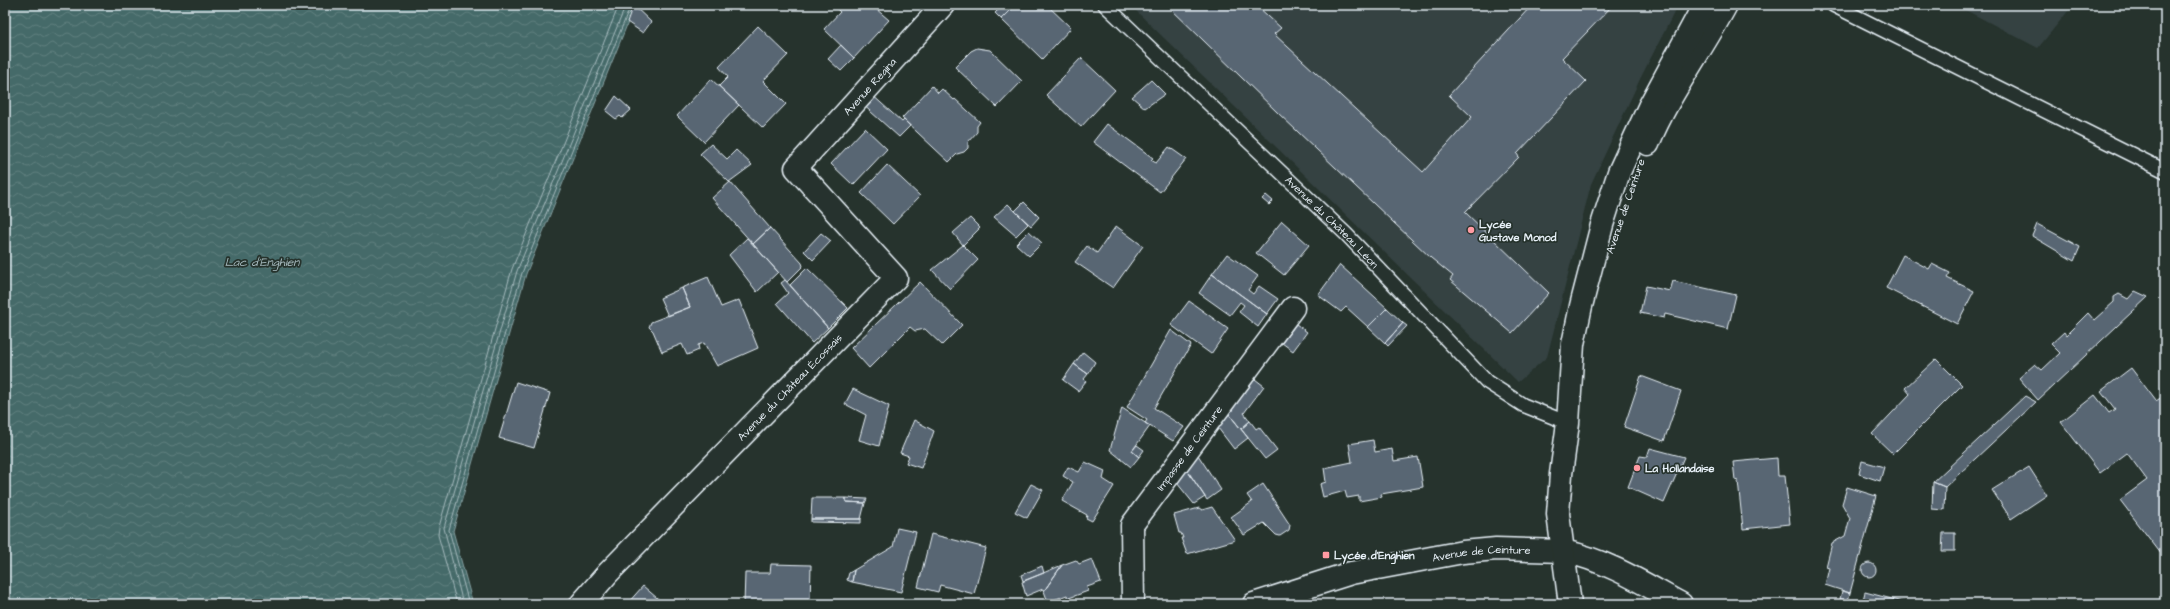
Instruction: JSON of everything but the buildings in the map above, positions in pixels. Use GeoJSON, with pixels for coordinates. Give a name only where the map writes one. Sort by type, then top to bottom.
{"type":"FeatureCollection","features":[{"type":"Feature","properties":{"kind":"street","name":"Avenue Regina"},"geometry":{"type":"LineString","coordinates":[[796,168],[943,5]]}},
{"type":"Feature","properties":{"kind":"street","name":"Avenue de Ceinture"},"geometry":{"type":"LineString","coordinates":[[1254,604],[1351,573],[1463,552],[1496,549],[1563,552],[1558,514],[1561,474],[1568,423],[1573,344],[1591,264],[1622,166],[1646,113],[1704,5]]}},
{"type":"Feature","properties":{"kind":"street","name":"Avenue de Ceinture"},"geometry":{"type":"LineString","coordinates":[[1568,423],[1599,289],[1624,203],[1650,137],[1726,5]]}},
{"type":"Feature","properties":{"kind":"street","name":"Avenue du Château Écossais"},"geometry":{"type":"LineString","coordinates":[[581,604],[608,573],[896,278],[796,168]]}},
{"type":"Feature","properties":{"kind":"street","name":"Impasse de Ceinture"},"geometry":{"type":"LineString","coordinates":[[1133,604],[1132,525],[1293,308]]}},
{"type":"Feature","properties":{"kind":"street"},"geometry":{"type":"LineString","coordinates":[[1570,604],[1563,552],[1582,555],[1604,563],[1681,604]]}},
{"type":"Feature","properties":{"kind":"lane","name":"Avenue du Château Léon"},"geometry":{"type":"LineString","coordinates":[[1105,5],[1346,234],[1487,382],[1523,405],[1568,423]]}},
{"type":"Feature","properties":{"kind":"lane"},"geometry":{"type":"LineString","coordinates":[[1833,5],[2165,171]]}},
{"type":"Feature","properties":{"kind":"shaded area","name":"Lycée Gustave Monod"},"geometry":{"type":"Polygon","coordinates":[[[1130,5],[1678,5],[1641,77],[1591,184],[1547,357],[1518,382],[1130,5]]]}},
{"type":"Feature","properties":{"kind":"shaded area"},"geometry":{"type":"Polygon","coordinates":[[[1956,5],[2073,5],[2038,48],[1956,5]]]}},
{"type":"Feature","properties":{"kind":"water","name":"Lac d'Enghien"},"geometry":{"type":"Polygon","coordinates":[[[5,5],[635,5],[526,274],[453,531],[473,604],[5,604],[5,5]]]}},
{"type":"Feature","properties":{"kind":"place","name":"Lycée Gustave Monod"},"geometry":{"type":"Point","coordinates":[1471,230]}},
{"type":"Feature","properties":{"kind":"place","name":"La Hollandaise"},"geometry":{"type":"Point","coordinates":[1637,468]}},
{"type":"Feature","properties":{"kind":"place","name":"Lycée d'Enghien"},"geometry":{"type":"Point","coordinates":[1326,555]}}]}
